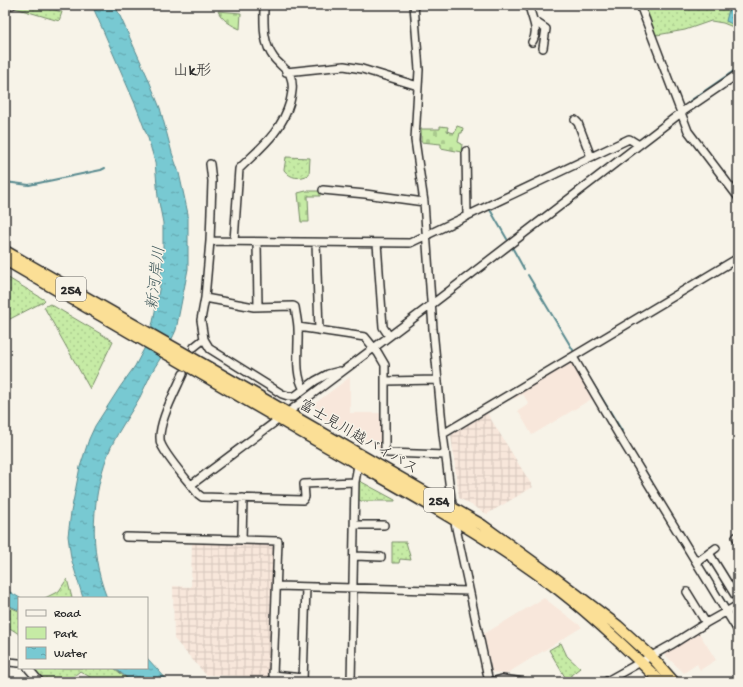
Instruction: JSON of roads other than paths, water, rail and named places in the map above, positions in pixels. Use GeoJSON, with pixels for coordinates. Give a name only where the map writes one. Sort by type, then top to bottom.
{"type":"FeatureCollection","features":[{"type":"Feature","properties":{"kind":"highway","name":"富士見川越バイパス"},"geometry":{"type":"LineString","coordinates":[[5,251],[179,356],[279,419],[455,520],[485,539],[557,589],[610,632],[661,682]]}},
{"type":"Feature","properties":{"kind":"highway","name":"富士見川越バイパス"},"geometry":{"type":"LineString","coordinates":[[5,260],[136,331]]}},
{"type":"Feature","properties":{"kind":"highway","name":"富士見川越バイパス"},"geometry":{"type":"LineString","coordinates":[[179,356],[288,412],[494,533],[618,626],[651,656],[674,682]]}},
{"type":"Feature","properties":{"kind":"street"},"geometry":{"type":"LineString","coordinates":[[7,5],[12,5]]}},
{"type":"Feature","properties":{"kind":"street"},"geometry":{"type":"LineString","coordinates":[[234,241],[239,169],[276,132],[286,114],[293,90],[290,74],[286,72],[272,56],[266,42],[264,34],[264,5]]}},
{"type":"Feature","properties":{"kind":"street"},"geometry":{"type":"LineString","coordinates":[[414,5],[418,57],[415,140],[424,202],[437,380],[445,455],[452,508],[468,591],[489,682]]}},
{"type":"Feature","properties":{"kind":"street"},"geometry":{"type":"LineString","coordinates":[[529,5],[530,13],[536,27],[532,42]]}},
{"type":"Feature","properties":{"kind":"street"},"geometry":{"type":"LineString","coordinates":[[640,5],[688,131],[738,197]]}},
{"type":"Feature","properties":{"kind":"street"},"geometry":{"type":"LineString","coordinates":[[534,21],[546,29],[543,48]]}},
{"type":"Feature","properties":{"kind":"street"},"geometry":{"type":"LineString","coordinates":[[286,72],[344,66],[362,69],[418,86]]}},
{"type":"Feature","properties":{"kind":"street"},"geometry":{"type":"LineString","coordinates":[[191,485],[431,305],[682,112],[738,74]]}},
{"type":"Feature","properties":{"kind":"street"},"geometry":{"type":"LineString","coordinates":[[575,120],[578,123],[591,157]]}},
{"type":"Feature","properties":{"kind":"street"},"geometry":{"type":"LineString","coordinates":[[210,241],[410,243],[628,139],[639,145]]}},
{"type":"Feature","properties":{"kind":"street"},"geometry":{"type":"LineString","coordinates":[[466,151],[467,216]]}},
{"type":"Feature","properties":{"kind":"street"},"geometry":{"type":"LineString","coordinates":[[210,164],[212,181],[210,241],[205,298],[201,320],[204,339],[210,349],[282,394],[288,396],[295,396],[315,381],[328,374],[342,371]]}},
{"type":"Feature","properties":{"kind":"street"},"geometry":{"type":"LineString","coordinates":[[323,190],[424,202]]}},
{"type":"Feature","properties":{"kind":"street"},"geometry":{"type":"LineString","coordinates":[[257,242],[258,307]]}},
{"type":"Feature","properties":{"kind":"street"},"geometry":{"type":"LineString","coordinates":[[316,243],[319,330]]}},
{"type":"Feature","properties":{"kind":"street"},"geometry":{"type":"LineString","coordinates":[[378,243],[383,327],[389,336]]}},
{"type":"Feature","properties":{"kind":"street"},"geometry":{"type":"LineString","coordinates":[[443,434],[738,258]]}},
{"type":"Feature","properties":{"kind":"street"},"geometry":{"type":"LineString","coordinates":[[205,298],[258,307],[295,307],[298,327],[298,365],[300,384],[304,389]]}},
{"type":"Feature","properties":{"kind":"street"},"geometry":{"type":"LineString","coordinates":[[298,327],[362,336],[373,347],[385,365],[385,451],[388,454],[445,455]]}},
{"type":"Feature","properties":{"kind":"street"},"geometry":{"type":"LineString","coordinates":[[194,348],[204,339]]}},
{"type":"Feature","properties":{"kind":"street"},"geometry":{"type":"LineString","coordinates":[[573,357],[620,437],[729,610],[738,631]]}},
{"type":"Feature","properties":{"kind":"street"},"geometry":{"type":"LineString","coordinates":[[183,374],[161,425],[161,444],[166,453],[202,497],[303,500],[305,497],[304,484],[355,482]]}},
{"type":"Feature","properties":{"kind":"street"},"geometry":{"type":"LineString","coordinates":[[386,381],[437,380]]}},
{"type":"Feature","properties":{"kind":"street"},"geometry":{"type":"LineString","coordinates":[[351,682],[355,556],[355,482],[358,465]]}},
{"type":"Feature","properties":{"kind":"street"},"geometry":{"type":"LineString","coordinates":[[242,540],[243,498]]}},
{"type":"Feature","properties":{"kind":"street"},"geometry":{"type":"LineString","coordinates":[[355,525],[384,525]]}},
{"type":"Feature","properties":{"kind":"street"},"geometry":{"type":"LineString","coordinates":[[126,537],[278,541],[273,675],[303,680],[306,587]]}},
{"type":"Feature","properties":{"kind":"street"},"geometry":{"type":"LineString","coordinates":[[698,561],[716,548]]}},
{"type":"Feature","properties":{"kind":"street"},"geometry":{"type":"LineString","coordinates":[[709,553],[738,600]]}},
{"type":"Feature","properties":{"kind":"street"},"geometry":{"type":"LineString","coordinates":[[355,556],[381,557]]}},
{"type":"Feature","properties":{"kind":"street"},"geometry":{"type":"LineString","coordinates":[[277,586],[468,591]]}},
{"type":"Feature","properties":{"kind":"street"},"geometry":{"type":"LineString","coordinates":[[687,592],[706,623]]}},
{"type":"Feature","properties":{"kind":"street"},"geometry":{"type":"LineString","coordinates":[[608,681],[738,605]]}},
{"type":"Feature","properties":{"kind":"street"},"geometry":{"type":"LineString","coordinates":[[5,656],[9,662],[18,663]]}},
{"type":"Feature","properties":{"kind":"street"},"geometry":{"type":"LineString","coordinates":[[29,669],[40,682]]}},
{"type":"Feature","properties":{"kind":"street"},"geometry":{"type":"LineString","coordinates":[[492,682],[502,679],[524,682]]}},
{"type":"Feature","properties":{"kind":"water"},"geometry":{"type":"Polygon","coordinates":[[[92,5],[115,5],[160,108],[179,173],[188,214],[188,269],[174,336],[114,440],[104,465],[99,483],[94,522],[95,542],[101,580],[107,597],[83,597],[71,558],[68,536],[80,467],[95,426],[135,366],[144,349],[153,322],[160,285],[163,249],[163,223],[158,197],[155,162],[136,106],[92,5]]]}},
{"type":"Feature","properties":{"kind":"water"},"geometry":{"type":"Polygon","coordinates":[[[730,5],[738,5],[733,20],[738,24],[738,27],[726,21],[730,5]]]}},
{"type":"Feature","properties":{"kind":"water"},"geometry":{"type":"Polygon","coordinates":[[[5,589],[18,597],[18,610],[5,604],[5,589]]]}},
{"type":"Feature","properties":{"kind":"water"},"geometry":{"type":"Polygon","coordinates":[[[148,659],[169,682],[132,682],[116,669],[148,669],[148,659]]]}},
{"type":"Feature","properties":{"kind":"waterway"},"geometry":{"type":"LineString","coordinates":[[690,101],[738,68]]}},
{"type":"Feature","properties":{"kind":"waterway"},"geometry":{"type":"LineString","coordinates":[[5,182],[29,185],[105,168]]}},
{"type":"Feature","properties":{"kind":"waterway"},"geometry":{"type":"LineString","coordinates":[[489,208],[507,239]]}},
{"type":"Feature","properties":{"kind":"waterway"},"geometry":{"type":"LineString","coordinates":[[513,249],[524,269]]}},
{"type":"Feature","properties":{"kind":"waterway"},"geometry":{"type":"LineString","coordinates":[[528,275],[573,350]]}},
{"type":"Feature","properties":{"kind":"waterway"},"geometry":{"type":"LineString","coordinates":[[586,372],[622,431]]}},
{"type":"Feature","properties":{"kind":"waterway"},"geometry":{"type":"LineString","coordinates":[[625,439],[652,482]]}},
{"type":"Feature","properties":{"kind":"waterway"},"geometry":{"type":"LineString","coordinates":[[690,546],[738,623]]}},
{"type":"Feature","properties":{"kind":"district","name":"山k形"},"geometry":{"type":"Point","coordinates":[192,69]}},
{"type":"Feature","properties":{"kind":"water label","name":"新河岸川"},"geometry":{"type":"Point","coordinates":[154,278]}}]}
